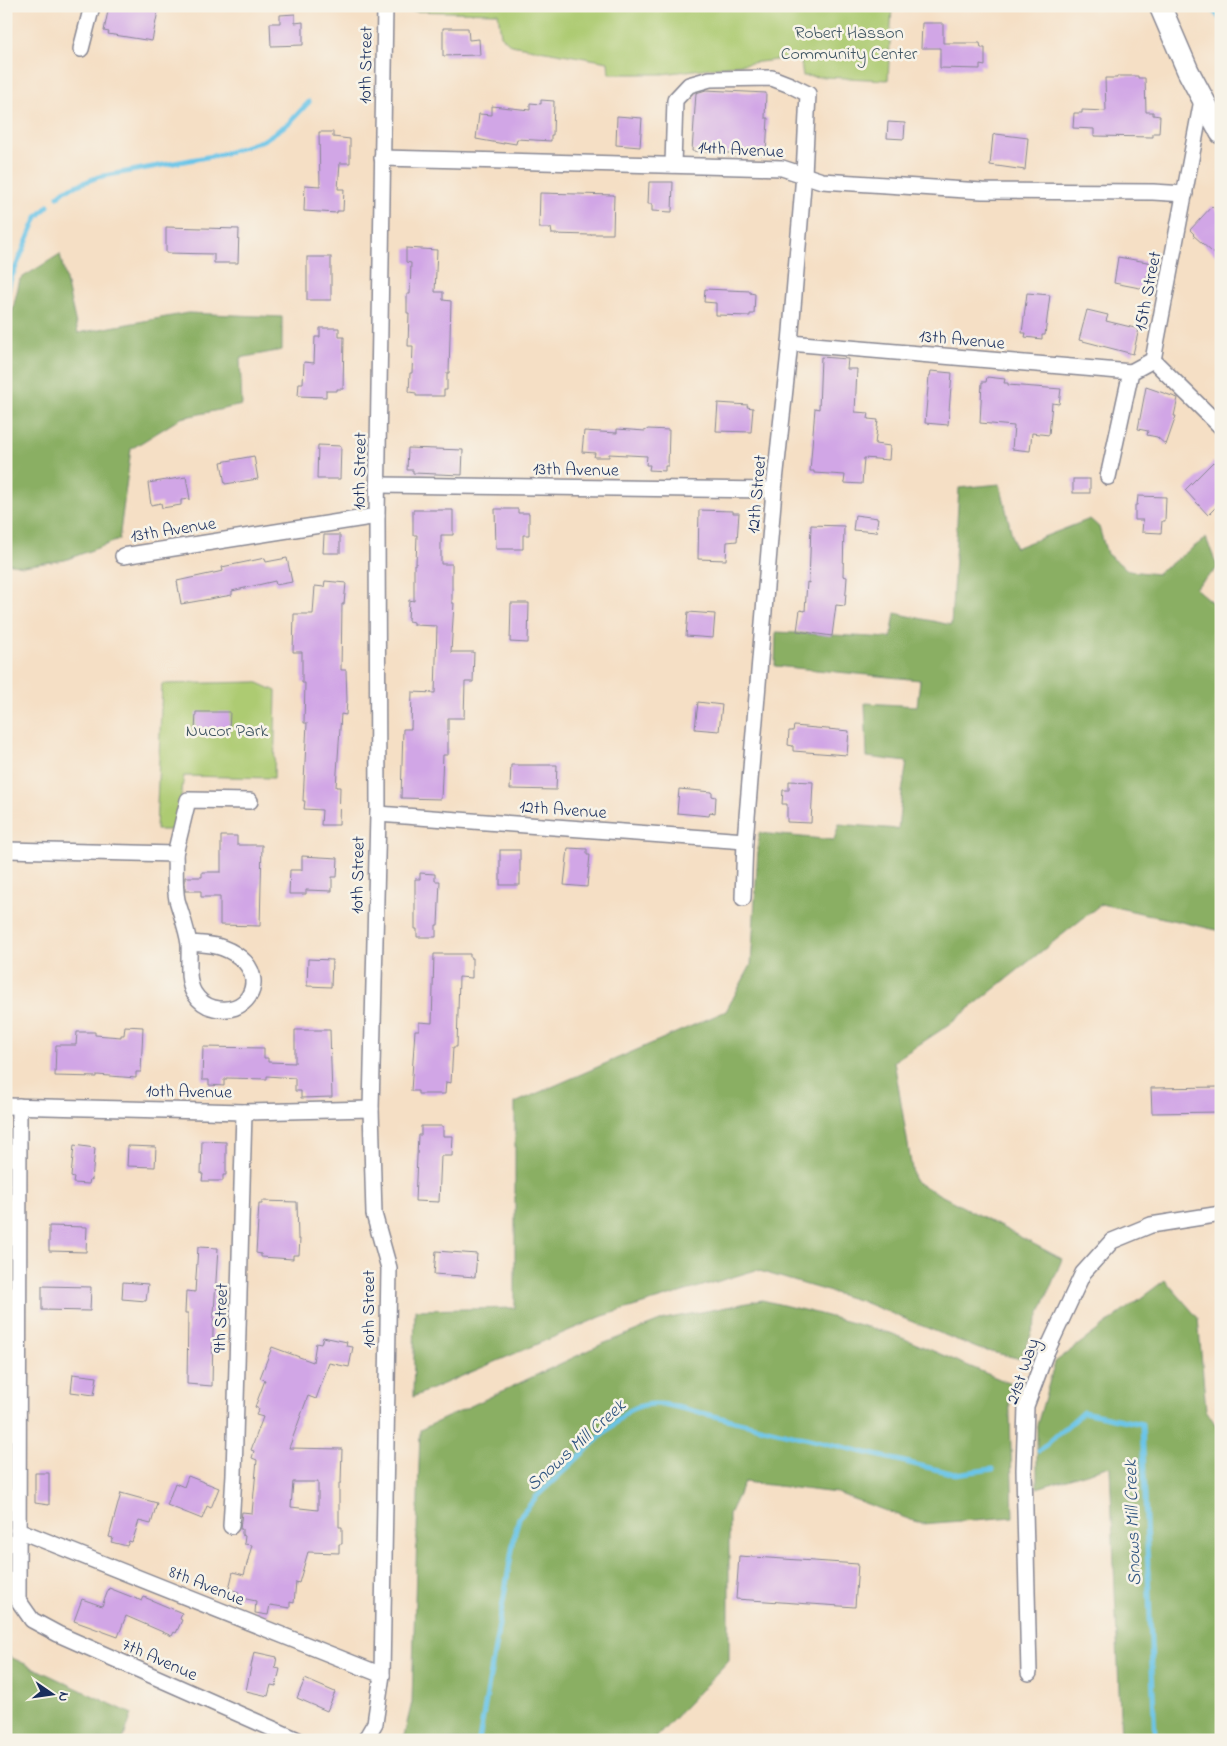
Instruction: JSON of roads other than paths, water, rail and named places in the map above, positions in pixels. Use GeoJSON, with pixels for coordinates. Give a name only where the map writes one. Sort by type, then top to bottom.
{"type":"FeatureCollection","features":[{"type":"Feature","properties":{"kind":"main road"},"geometry":{"type":"LineString","coordinates":[[1160,6],[1202,100],[1221,133]]}},
{"type":"Feature","properties":{"kind":"street"},"geometry":{"type":"LineString","coordinates":[[81,50],[92,6]]}},
{"type":"Feature","properties":{"kind":"street","name":"10th Street"},"geometry":{"type":"LineString","coordinates":[[365,1740],[375,1723],[382,1675],[389,1268],[374,1214],[371,1109],[378,814],[377,516],[385,6]]}},
{"type":"Feature","properties":{"kind":"street","name":"12th Street"},"geometry":{"type":"LineString","coordinates":[[673,165],[675,100],[689,85],[710,79],[772,78],[808,94],[804,174],[790,343],[774,490],[745,842],[743,898]]}},
{"type":"Feature","properties":{"kind":"street","name":"15th Street"},"geometry":{"type":"LineString","coordinates":[[1153,360],[1202,100]]}},
{"type":"Feature","properties":{"kind":"street","name":"14th Avenue"},"geometry":{"type":"LineString","coordinates":[[382,158],[782,168],[822,181],[982,191],[1153,192],[1185,194]]}},
{"type":"Feature","properties":{"kind":"street","name":"13th Avenue"},"geometry":{"type":"LineString","coordinates":[[790,343],[1131,372]]}},
{"type":"Feature","properties":{"kind":"street"},"geometry":{"type":"LineString","coordinates":[[1108,477],[1131,372],[1153,360],[1221,427]]}},
{"type":"Feature","properties":{"kind":"street","name":"13th Avenue"},"geometry":{"type":"LineString","coordinates":[[378,485],[774,490]]}},
{"type":"Feature","properties":{"kind":"street","name":"13th Avenue"},"geometry":{"type":"LineString","coordinates":[[123,556],[377,516]]}},
{"type":"Feature","properties":{"kind":"street"},"geometry":{"type":"LineString","coordinates":[[189,943],[220,947],[232,952],[247,964],[252,982],[252,991],[247,1000],[239,1007],[228,1010],[205,1006],[192,991],[189,943],[177,897],[175,854],[188,800],[250,801]]}},
{"type":"Feature","properties":{"kind":"street","name":"12th Avenue"},"geometry":{"type":"LineString","coordinates":[[378,814],[745,842]]}},
{"type":"Feature","properties":{"kind":"street"},"geometry":{"type":"LineString","coordinates":[[6,850],[175,854]]}},
{"type":"Feature","properties":{"kind":"street"},"geometry":{"type":"LineString","coordinates":[[12,1106],[18,1530]]}},
{"type":"Feature","properties":{"kind":"street","name":"10th Avenue"},"geometry":{"type":"LineString","coordinates":[[12,1106],[244,1112],[371,1109]]}},
{"type":"Feature","properties":{"kind":"street","name":"9th Street"},"geometry":{"type":"LineString","coordinates":[[231,1526],[244,1112]]}},
{"type":"Feature","properties":{"kind":"street","name":"21st Way"},"geometry":{"type":"LineString","coordinates":[[1029,1673],[1024,1470],[1026,1406],[1045,1355],[1083,1273],[1112,1241],[1151,1225],[1221,1214]]}},
{"type":"Feature","properties":{"kind":"street","name":"7th Avenue"},"geometry":{"type":"LineString","coordinates":[[18,1530],[18,1600],[32,1620],[58,1634],[298,1740]]}},
{"type":"Feature","properties":{"kind":"street","name":"8th Avenue"},"geometry":{"type":"LineString","coordinates":[[18,1530],[382,1675]]}},
{"type":"Feature","properties":{"kind":"waterway"},"geometry":{"type":"LineString","coordinates":[[1210,6],[1221,20]]}},
{"type":"Feature","properties":{"kind":"waterway"},"geometry":{"type":"LineString","coordinates":[[58,196],[65,190],[98,177],[223,154],[264,140],[289,123],[309,102]]}},
{"type":"Feature","properties":{"kind":"waterway"},"geometry":{"type":"LineString","coordinates":[[6,296],[10,281],[37,217],[48,206]]}},
{"type":"Feature","properties":{"kind":"waterway","name":"Snows Mill Creek"},"geometry":{"type":"LineString","coordinates":[[479,1740],[519,1518],[537,1496],[628,1411],[647,1405],[668,1405],[955,1474],[993,1469]]}},
{"type":"Feature","properties":{"kind":"waterway","name":"Snows Mill Creek"},"geometry":{"type":"LineString","coordinates":[[1039,1451],[1083,1412],[1142,1424],[1155,1740]]}},
{"type":"Feature","properties":{"kind":"park label","name":"Robert Hasson Community Center"},"geometry":{"type":"Point","coordinates":[849,42]}},
{"type":"Feature","properties":{"kind":"park label","name":"Nucor Park"},"geometry":{"type":"Point","coordinates":[227,730]}}]}
